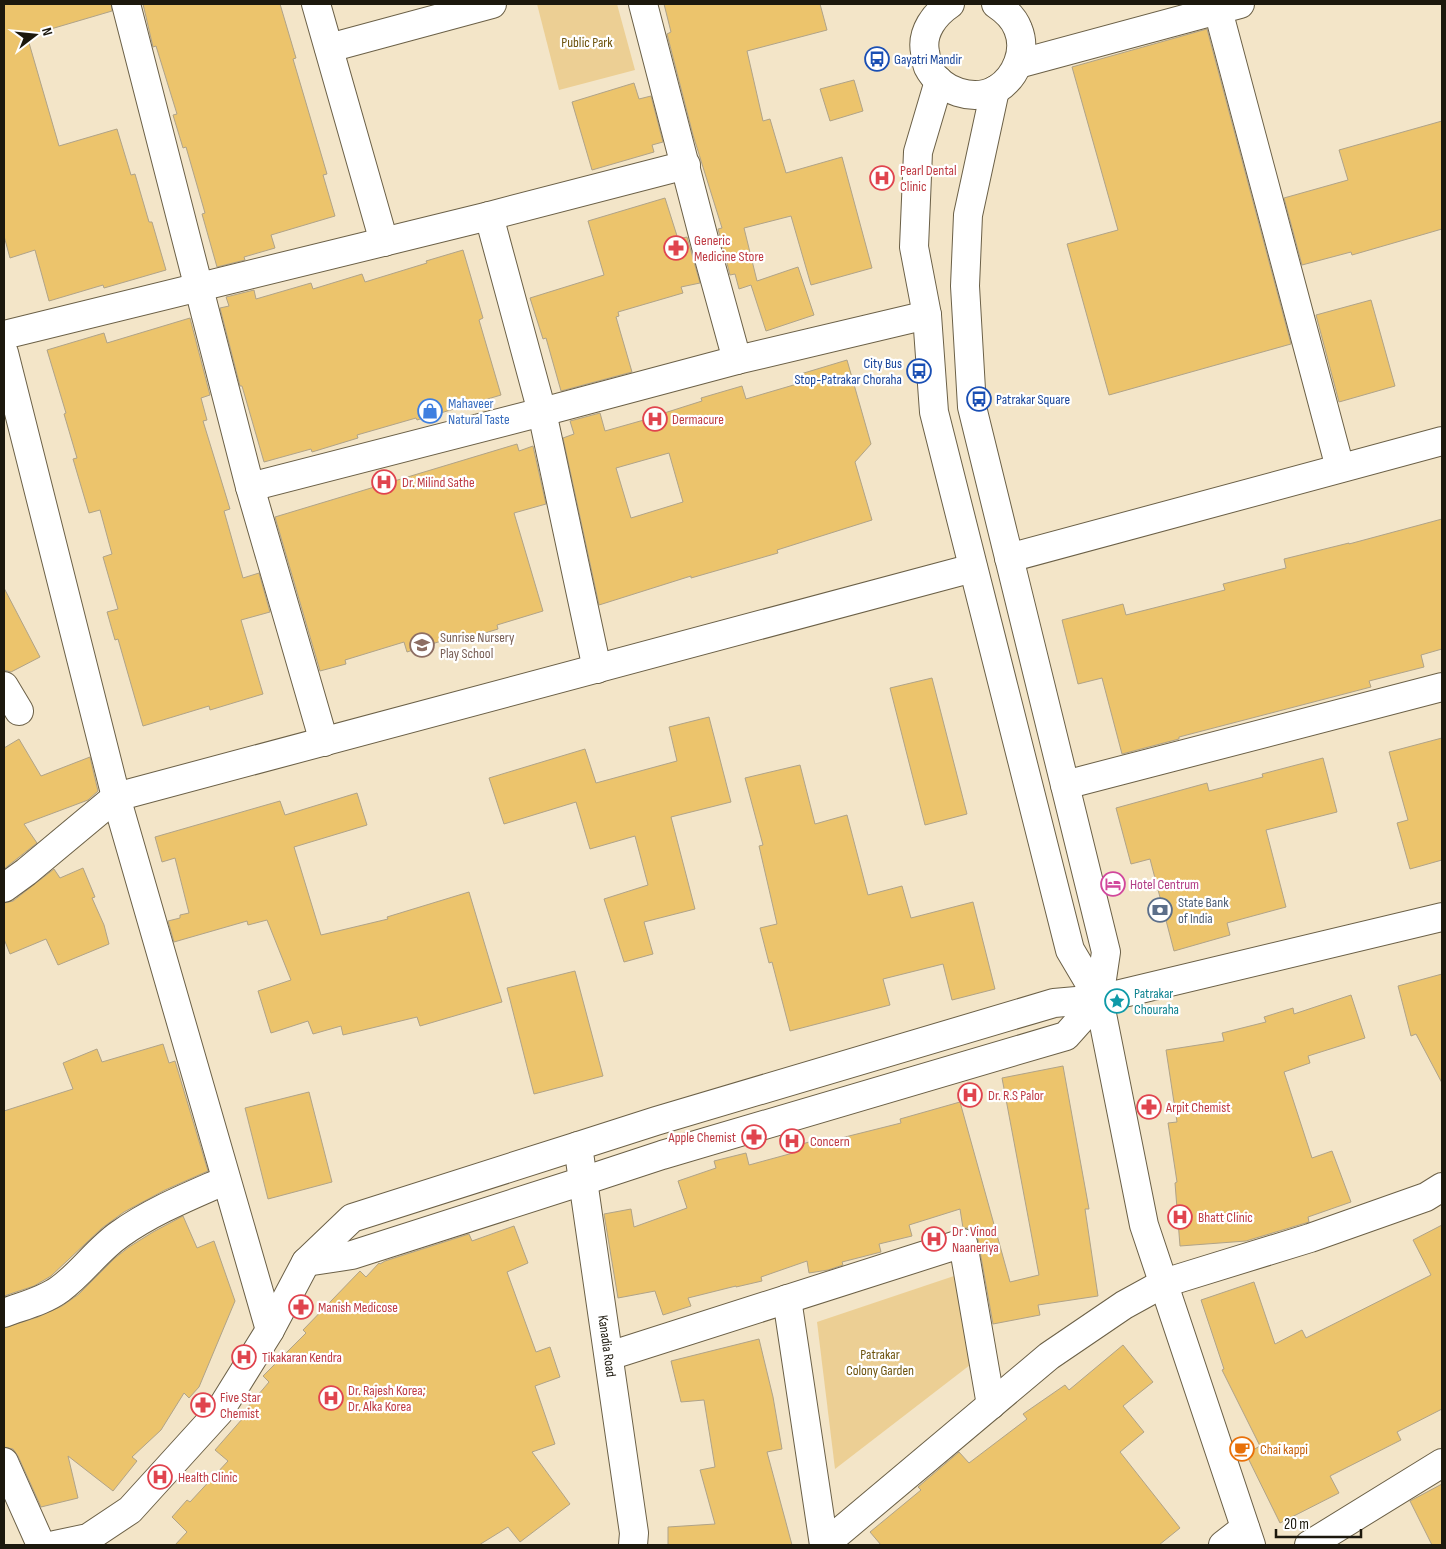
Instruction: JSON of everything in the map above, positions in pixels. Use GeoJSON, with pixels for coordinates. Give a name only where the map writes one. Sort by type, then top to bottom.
{"type":"FeatureCollection","features":[{"type":"Feature","properties":{"kind":"street"},"geometry":{"type":"LineString","coordinates":[[126,4],[250,487],[324,742]]}},
{"type":"Feature","properties":{"kind":"street"},"geometry":{"type":"LineString","coordinates":[[316,4],[384,242]]}},
{"type":"Feature","properties":{"kind":"street"},"geometry":{"type":"LineString","coordinates":[[329,48],[492,4]]}},
{"type":"Feature","properties":{"kind":"street"},"geometry":{"type":"LineString","coordinates":[[643,4],[737,360]]}},
{"type":"Feature","properties":{"kind":"street"},"geometry":{"type":"LineString","coordinates":[[950,4],[938,12],[928,27],[924,46],[928,66],[939,81],[955,92],[973,95],[995,90],[1008,81],[1018,64],[1022,46],[1018,29],[1003,6]]}},
{"type":"Feature","properties":{"kind":"street"},"geometry":{"type":"LineString","coordinates":[[1018,64],[1229,7],[1340,468]]}},
{"type":"Feature","properties":{"kind":"street"},"geometry":{"type":"LineString","coordinates":[[939,81],[918,152],[914,247],[927,315],[934,412],[1070,950],[1099,999],[1144,1225],[1248,1537],[1223,1545]]}},
{"type":"Feature","properties":{"kind":"street"},"geometry":{"type":"LineString","coordinates":[[306,1262],[352,1255],[662,1155],[1066,1036],[1099,999],[1106,952],[972,407],[965,286],[968,215],[995,90]]}},
{"type":"Feature","properties":{"kind":"street"},"geometry":{"type":"LineString","coordinates":[[4,335],[489,216],[686,165]]}},
{"type":"Feature","properties":{"kind":"street"},"geometry":{"type":"LineString","coordinates":[[489,216],[542,412],[597,669]]}},
{"type":"Feature","properties":{"kind":"street"},"geometry":{"type":"LineString","coordinates":[[250,487],[737,360],[927,315]]}},
{"type":"Feature","properties":{"kind":"street"},"geometry":{"type":"LineString","coordinates":[[4,353],[116,797],[270,1330]]}},
{"type":"Feature","properties":{"kind":"street"},"geometry":{"type":"LineString","coordinates":[[1009,558],[1442,441]]}},
{"type":"Feature","properties":{"kind":"street"},"geometry":{"type":"LineString","coordinates":[[4,888],[116,797],[973,568]]}},
{"type":"Feature","properties":{"kind":"street"},"geometry":{"type":"LineString","coordinates":[[4,686],[19,711]]}},
{"type":"Feature","properties":{"kind":"street"},"geometry":{"type":"LineString","coordinates":[[1065,785],[1442,687]]}},
{"type":"Feature","properties":{"kind":"street"},"geometry":{"type":"LineString","coordinates":[[55,1545],[88,1538],[130,1510],[218,1412],[270,1330],[306,1262],[352,1218],[656,1121],[1054,1003],[1099,999],[1442,917]]}},
{"type":"Feature","properties":{"kind":"street","name":"Kanadia Road"},"geometry":{"type":"LineString","coordinates":[[578,1146],[634,1532],[633,1545]]}},
{"type":"Feature","properties":{"kind":"street"},"geometry":{"type":"LineString","coordinates":[[4,1313],[60,1289],[118,1235],[155,1212],[226,1180]]}},
{"type":"Feature","properties":{"kind":"street"},"geometry":{"type":"LineString","coordinates":[[824,1545],[1049,1356],[1124,1305],[1164,1283],[1310,1238],[1426,1197],[1442,1187]]}},
{"type":"Feature","properties":{"kind":"street"},"geometry":{"type":"LineString","coordinates":[[608,1356],[963,1243],[991,1405]]}},
{"type":"Feature","properties":{"kind":"street"},"geometry":{"type":"LineString","coordinates":[[787,1299],[824,1545]]}},
{"type":"Feature","properties":{"kind":"street"},"geometry":{"type":"LineString","coordinates":[[4,1462],[41,1545]]}},
{"type":"Feature","properties":{"kind":"street"},"geometry":{"type":"LineString","coordinates":[[1308,1545],[1442,1463]]}},
{"type":"Feature","properties":{"kind":"green space","name":"Public Park"},"geometry":{"type":"Polygon","coordinates":[[[537,4],[617,4],[635,70],[559,90],[537,4]]]}},
{"type":"Feature","properties":{"kind":"green space","name":"Patrakar Colony Garden"},"geometry":{"type":"Polygon","coordinates":[[[954,1276],[970,1365],[835,1469],[817,1322],[954,1276]]]}},
{"type":"Feature","properties":{"kind":"building"},"geometry":{"type":"Polygon","coordinates":[[[4,4],[111,4],[112,11],[27,36],[59,146],[117,129],[131,175],[135,174],[149,222],[152,222],[166,270],[104,288],[103,285],[49,301],[35,250],[10,258],[4,236],[4,4]]]}},
{"type":"Feature","properties":{"kind":"building"},"geometry":{"type":"Polygon","coordinates":[[[143,4],[280,4],[296,58],[293,59],[327,174],[323,175],[335,216],[271,235],[275,248],[244,257],[245,260],[217,267],[202,214],[205,213],[186,147],[183,148],[173,115],[177,114],[156,46],[153,47],[143,4]]]}},
{"type":"Feature","properties":{"kind":"building"},"geometry":{"type":"Polygon","coordinates":[[[664,4],[820,4],[827,30],[747,51],[763,121],[770,119],[786,173],[842,157],[872,268],[811,285],[791,216],[744,228],[757,281],[798,267],[814,315],[766,331],[751,285],[739,289],[735,274],[730,275],[718,229],[722,228],[693,135],[667,34],[671,32],[664,4]]]}},
{"type":"Feature","properties":{"kind":"building"},"geometry":{"type":"Polygon","coordinates":[[[1207,29],[1291,344],[1109,395],[1067,244],[1118,230],[1072,67],[1207,29]]]}},
{"type":"Feature","properties":{"kind":"building"},"geometry":{"type":"Polygon","coordinates":[[[854,80],[863,111],[830,121],[820,89],[854,80]]]}},
{"type":"Feature","properties":{"kind":"building"},"geometry":{"type":"Polygon","coordinates":[[[634,83],[639,99],[651,96],[663,142],[652,145],[654,152],[592,170],[572,102],[634,83]]]}},
{"type":"Feature","properties":{"kind":"building"},"geometry":{"type":"Polygon","coordinates":[[[1442,121],[1442,229],[1352,255],[1351,252],[1302,265],[1284,198],[1348,180],[1339,150],[1442,121]]]}},
{"type":"Feature","properties":{"kind":"building"},"geometry":{"type":"Polygon","coordinates":[[[665,198],[678,239],[687,237],[700,283],[681,287],[683,293],[618,312],[619,316],[616,317],[632,372],[561,391],[546,338],[543,339],[530,298],[604,275],[588,221],[665,198]]]}},
{"type":"Feature","properties":{"kind":"building"},"geometry":{"type":"Polygon","coordinates":[[[463,250],[483,318],[479,320],[501,395],[417,420],[416,418],[357,435],[358,438],[312,452],[311,449],[264,462],[242,386],[240,386],[220,308],[229,306],[226,297],[254,290],[256,299],[311,283],[313,289],[362,274],[365,282],[463,250]]]}},
{"type":"Feature","properties":{"kind":"building"},"geometry":{"type":"Polygon","coordinates":[[[1371,300],[1395,386],[1339,402],[1316,315],[1371,300]]]}},
{"type":"Feature","properties":{"kind":"building"},"geometry":{"type":"Polygon","coordinates":[[[190,318],[210,395],[201,398],[207,420],[203,421],[230,509],[224,511],[243,578],[259,573],[270,612],[241,620],[263,694],[210,710],[209,706],[143,726],[118,639],[115,640],[107,612],[118,609],[103,557],[112,554],[100,510],[89,513],[73,459],[77,458],[64,414],[66,413],[47,350],[104,333],[107,343],[190,318]]]}},
{"type":"Feature","properties":{"kind":"building"},"geometry":{"type":"Polygon","coordinates":[[[847,360],[871,444],[855,462],[872,520],[777,550],[778,553],[691,578],[691,576],[599,605],[563,438],[574,434],[570,421],[600,413],[605,431],[658,416],[702,401],[701,398],[742,386],[746,399],[797,384],[794,376],[847,360]],[[669,453],[616,468],[631,518],[683,502],[669,453]]]}},
{"type":"Feature","properties":{"kind":"building"},"geometry":{"type":"Polygon","coordinates":[[[517,444],[519,451],[533,446],[546,504],[514,513],[543,611],[497,625],[498,629],[462,640],[460,635],[407,652],[404,642],[345,660],[346,664],[320,671],[275,517],[517,444]]]}},
{"type":"Feature","properties":{"kind":"building"},"geometry":{"type":"Polygon","coordinates":[[[1442,519],[1442,649],[1421,655],[1424,667],[1369,681],[1371,687],[1179,737],[1179,739],[1122,754],[1102,678],[1078,684],[1062,620],[1123,604],[1126,615],[1225,590],[1223,584],[1286,568],[1284,559],[1442,519]]]}},
{"type":"Feature","properties":{"kind":"building"},"geometry":{"type":"Polygon","coordinates":[[[4,588],[40,657],[11,672],[4,670],[4,588]]]}},
{"type":"Feature","properties":{"kind":"building"},"geometry":{"type":"Polygon","coordinates":[[[932,678],[967,814],[925,825],[890,688],[932,678]]]}},
{"type":"Feature","properties":{"kind":"building"},"geometry":{"type":"Polygon","coordinates":[[[709,717],[731,802],[671,817],[695,909],[644,922],[653,954],[624,962],[604,899],[648,885],[635,836],[590,849],[576,802],[504,824],[489,778],[585,749],[596,783],[677,761],[669,727],[709,717]]]}},
{"type":"Feature","properties":{"kind":"building"},"geometry":{"type":"Polygon","coordinates":[[[1442,738],[1442,860],[1410,869],[1397,823],[1408,820],[1389,752],[1442,738]]]}},
{"type":"Feature","properties":{"kind":"building"},"geometry":{"type":"Polygon","coordinates":[[[19,739],[41,776],[90,757],[98,791],[88,800],[24,824],[37,843],[4,869],[4,748],[19,739]]]}},
{"type":"Feature","properties":{"kind":"building"},"geometry":{"type":"Polygon","coordinates":[[[1323,758],[1337,812],[1266,830],[1286,907],[1227,923],[1230,935],[1174,951],[1150,859],[1131,864],[1116,808],[1207,783],[1209,791],[1263,777],[1262,774],[1323,758]]]}},
{"type":"Feature","properties":{"kind":"building"},"geometry":{"type":"Polygon","coordinates":[[[800,765],[815,824],[847,815],[868,895],[902,886],[911,918],[973,902],[995,989],[952,1000],[943,964],[883,979],[890,1005],[790,1031],[772,962],[769,963],[760,928],[777,924],[759,846],[763,845],[745,778],[800,765]]]}},
{"type":"Feature","properties":{"kind":"building"},"geometry":{"type":"Polygon","coordinates":[[[357,793],[367,825],[294,847],[321,935],[388,919],[387,917],[469,892],[502,1002],[420,1026],[417,1017],[343,1035],[341,1026],[313,1034],[308,1021],[271,1033],[258,991],[291,980],[267,920],[248,925],[247,921],[174,942],[168,921],[189,913],[175,858],[162,862],[155,837],[280,801],[285,815],[357,793]]]}},
{"type":"Feature","properties":{"kind":"building"},"geometry":{"type":"Polygon","coordinates":[[[83,868],[95,897],[92,898],[104,925],[109,944],[58,965],[46,939],[10,954],[4,939],[4,903],[13,901],[54,869],[60,878],[83,868]]]}},
{"type":"Feature","properties":{"kind":"building"},"geometry":{"type":"Polygon","coordinates":[[[575,971],[603,1076],[534,1094],[507,988],[575,971]]]}},
{"type":"Feature","properties":{"kind":"building"},"geometry":{"type":"Polygon","coordinates":[[[1442,974],[1442,1083],[1416,1034],[1411,1036],[1398,986],[1442,974]]]}},
{"type":"Feature","properties":{"kind":"building"},"geometry":{"type":"Polygon","coordinates":[[[1351,995],[1365,1038],[1308,1056],[1310,1063],[1284,1072],[1312,1158],[1332,1151],[1351,1202],[1308,1217],[1309,1222],[1246,1241],[1180,1246],[1175,1183],[1177,1182],[1168,1123],[1177,1122],[1166,1050],[1224,1041],[1222,1033],[1266,1022],[1264,1017],[1293,1008],[1294,1014],[1351,995]]]}},
{"type":"Feature","properties":{"kind":"building"},"geometry":{"type":"Polygon","coordinates":[[[163,1044],[169,1063],[175,1061],[208,1171],[165,1190],[124,1212],[102,1228],[51,1276],[34,1286],[4,1296],[4,1111],[73,1089],[63,1063],[97,1049],[102,1062],[163,1044]]]}},
{"type":"Feature","properties":{"kind":"building"},"geometry":{"type":"Polygon","coordinates":[[[1063,1066],[1089,1209],[1085,1209],[1098,1296],[1038,1305],[1040,1315],[993,1324],[978,1240],[974,1232],[968,1228],[963,1228],[960,1209],[909,1225],[912,1236],[879,1244],[881,1252],[842,1262],[843,1265],[828,1270],[809,1273],[807,1261],[761,1277],[762,1281],[688,1298],[691,1306],[663,1315],[655,1291],[618,1298],[604,1214],[631,1209],[634,1227],[687,1208],[678,1181],[716,1168],[714,1161],[746,1153],[749,1165],[793,1153],[791,1147],[820,1139],[821,1143],[901,1123],[900,1119],[960,1102],[1010,1282],[1039,1275],[1002,1078],[1063,1066]]]}},
{"type":"Feature","properties":{"kind":"building"},"geometry":{"type":"Polygon","coordinates":[[[309,1092],[332,1182],[268,1199],[245,1108],[309,1092]]]}},
{"type":"Feature","properties":{"kind":"building"},"geometry":{"type":"Polygon","coordinates":[[[183,1216],[197,1248],[214,1241],[235,1301],[199,1387],[189,1398],[184,1393],[161,1430],[132,1457],[137,1461],[113,1491],[68,1456],[78,1498],[41,1507],[18,1456],[13,1449],[4,1447],[4,1328],[38,1317],[62,1306],[79,1294],[115,1258],[129,1247],[183,1216]]]}},
{"type":"Feature","properties":{"kind":"building"},"geometry":{"type":"Polygon","coordinates":[[[1442,1225],[1442,1409],[1397,1432],[1401,1440],[1330,1476],[1339,1493],[1280,1523],[1246,1454],[1260,1446],[1222,1370],[1224,1369],[1201,1300],[1254,1282],[1275,1344],[1302,1330],[1306,1338],[1431,1275],[1413,1240],[1442,1225]]]}},
{"type":"Feature","properties":{"kind":"building"},"geometry":{"type":"Polygon","coordinates":[[[514,1226],[528,1263],[507,1272],[536,1352],[550,1347],[560,1377],[535,1386],[555,1444],[532,1452],[570,1504],[520,1542],[508,1527],[479,1545],[175,1545],[187,1532],[172,1517],[187,1500],[190,1502],[228,1461],[215,1450],[250,1410],[247,1408],[269,1382],[263,1376],[306,1333],[303,1330],[360,1271],[366,1277],[379,1263],[469,1234],[472,1241],[514,1226]]]}},
{"type":"Feature","properties":{"kind":"building"},"geometry":{"type":"Polygon","coordinates":[[[759,1339],[773,1397],[782,1449],[767,1452],[792,1545],[668,1545],[668,1527],[715,1524],[700,1470],[715,1467],[704,1400],[681,1402],[671,1361],[759,1339]]]}},
{"type":"Feature","properties":{"kind":"building"},"geometry":{"type":"Polygon","coordinates":[[[1123,1345],[1153,1382],[1123,1406],[1144,1432],[1120,1452],[1180,1528],[1159,1545],[881,1545],[870,1532],[921,1490],[918,1487],[959,1452],[969,1463],[1027,1419],[1023,1414],[1065,1385],[1069,1390],[1123,1345]]]}},
{"type":"Feature","properties":{"kind":"building"},"geometry":{"type":"Polygon","coordinates":[[[1442,1484],[1442,1545],[1432,1545],[1410,1501],[1442,1484]]]}},
{"type":"Feature","properties":{"kind":"place","name":"Gayatri Mandir"},"geometry":{"type":"Point","coordinates":[877,59]}},
{"type":"Feature","properties":{"kind":"place","name":"Pearl Dental Clinic"},"geometry":{"type":"Point","coordinates":[882,178]}},
{"type":"Feature","properties":{"kind":"place","name":"Generic Medicine Store"},"geometry":{"type":"Point","coordinates":[676,248]}},
{"type":"Feature","properties":{"kind":"place","name":"City Bus Stop-Patrakar Choraha"},"geometry":{"type":"Point","coordinates":[919,371]}},
{"type":"Feature","properties":{"kind":"place","name":"Patrakar Square"},"geometry":{"type":"Point","coordinates":[979,399]}},
{"type":"Feature","properties":{"kind":"place","name":"Mahaveer Natural Taste"},"geometry":{"type":"Point","coordinates":[430,411]}},
{"type":"Feature","properties":{"kind":"place","name":"Dermacure"},"geometry":{"type":"Point","coordinates":[655,419]}},
{"type":"Feature","properties":{"kind":"place","name":"Dr. Milind Sathe"},"geometry":{"type":"Point","coordinates":[384,482]}},
{"type":"Feature","properties":{"kind":"place","name":"Sunrise Nursery Play School"},"geometry":{"type":"Point","coordinates":[422,645]}},
{"type":"Feature","properties":{"kind":"place","name":"Hotel Centrum"},"geometry":{"type":"Point","coordinates":[1113,884]}},
{"type":"Feature","properties":{"kind":"place","name":"State Bank of India"},"geometry":{"type":"Point","coordinates":[1160,910]}},
{"type":"Feature","properties":{"kind":"place","name":"Patrakar Chouraha"},"geometry":{"type":"Point","coordinates":[1117,1001]}},
{"type":"Feature","properties":{"kind":"place","name":"Dr. R.S Palor"},"geometry":{"type":"Point","coordinates":[970,1095]}},
{"type":"Feature","properties":{"kind":"place","name":"Arpit Chemist"},"geometry":{"type":"Point","coordinates":[1149,1107]}},
{"type":"Feature","properties":{"kind":"place","name":"Apple Chemist"},"geometry":{"type":"Point","coordinates":[754,1137]}},
{"type":"Feature","properties":{"kind":"place","name":"Concern"},"geometry":{"type":"Point","coordinates":[792,1141]}},
{"type":"Feature","properties":{"kind":"place","name":"Bhatt Clinic"},"geometry":{"type":"Point","coordinates":[1180,1217]}},
{"type":"Feature","properties":{"kind":"place","name":"Dr . Vinod Naaneriya"},"geometry":{"type":"Point","coordinates":[934,1239]}},
{"type":"Feature","properties":{"kind":"place","name":"Manish Medicose"},"geometry":{"type":"Point","coordinates":[301,1307]}},
{"type":"Feature","properties":{"kind":"place","name":"Tikakaran Kendra"},"geometry":{"type":"Point","coordinates":[244,1357]}},
{"type":"Feature","properties":{"kind":"place","name":"Dr. Rajesh Korea; Dr. Alka Korea"},"geometry":{"type":"Point","coordinates":[331,1398]}},
{"type":"Feature","properties":{"kind":"place","name":"Five Star Chemist"},"geometry":{"type":"Point","coordinates":[203,1405]}},
{"type":"Feature","properties":{"kind":"place","name":"Chai kappi"},"geometry":{"type":"Point","coordinates":[1242,1449]}},
{"type":"Feature","properties":{"kind":"place","name":"Health Clinic"},"geometry":{"type":"Point","coordinates":[160,1477]}}]}
